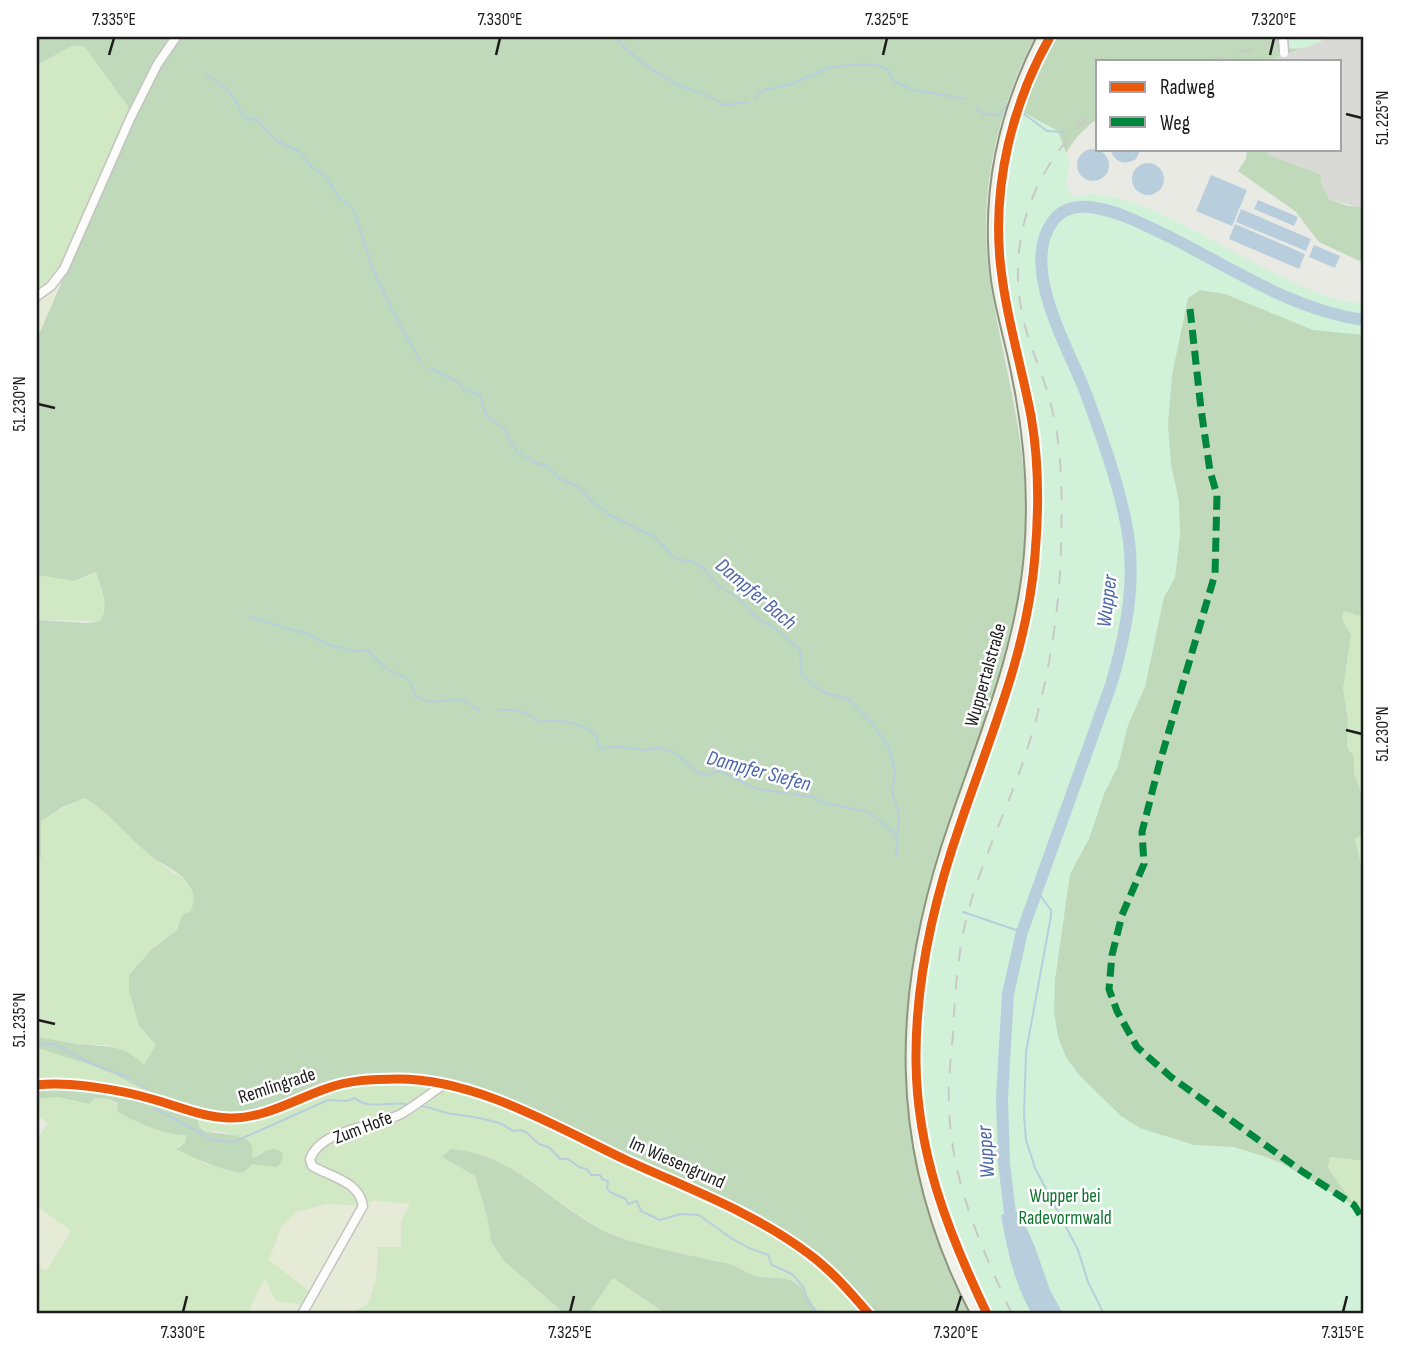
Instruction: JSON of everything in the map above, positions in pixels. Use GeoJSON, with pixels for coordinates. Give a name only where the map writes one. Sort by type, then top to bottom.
{"type":"FeatureCollection","features":[{"type":"Feature","properties":{"kind":"main road","name":"Wuppertalstraße"},"geometry":{"type":"LineString","coordinates":[[977,1314],[941,1237],[921,1161],[911,1072],[912,1011],[919,952],[933,892],[1009,670],[1025,594],[1031,536],[1031,467],[1026,419],[998,280],[993,224],[996,184],[1007,125],[1024,77],[1043,37]]}},
{"type":"Feature","properties":{"kind":"street"},"geometry":{"type":"LineString","coordinates":[[37,296],[51,286],[64,269],[130,119],[157,65],[176,37]]}},
{"type":"Feature","properties":{"kind":"street"},"geometry":{"type":"LineString","coordinates":[[1283,37],[1284,54]]}},
{"type":"Feature","properties":{"kind":"street","name":"Remlingrade"},"geometry":{"type":"LineString","coordinates":[[37,1085],[65,1084],[129,1094],[210,1116],[235,1118],[258,1115],[326,1088],[360,1079],[446,1083]]}},
{"type":"Feature","properties":{"kind":"street","name":"Zum Hofe"},"geometry":{"type":"LineString","coordinates":[[302,1314],[363,1206],[359,1195],[345,1182],[312,1166],[310,1159],[313,1153],[324,1143],[352,1129],[403,1112],[446,1083]]}},
{"type":"Feature","properties":{"kind":"street","name":"Im Wiesengrund"},"geometry":{"type":"LineString","coordinates":[[446,1083],[556,1124],[624,1159],[744,1212],[811,1255],[837,1278],[869,1314]]}},
{"type":"Feature","properties":{"kind":"shaded area"},"geometry":{"type":"Polygon","coordinates":[[[1332,37],[1364,37],[1364,207],[1329,199],[1322,186],[1320,174],[1267,155],[1269,150],[1342,150],[1342,60],[1270,60],[1332,37]]]}},
{"type":"Feature","properties":{"kind":"green space"},"geometry":{"type":"Polygon","coordinates":[[[37,37],[1035,37],[1010,94],[1001,124],[993,155],[986,218],[990,280],[1020,437],[1025,501],[1022,569],[1001,668],[927,897],[911,975],[906,1034],[907,1100],[924,1198],[945,1261],[971,1314],[870,1314],[788,1237],[626,1157],[447,1083],[361,1078],[258,1113],[232,1115],[178,1102],[96,1067],[37,1048],[37,1037],[112,1047],[130,1054],[144,1065],[156,1045],[139,1026],[129,990],[129,975],[151,950],[177,930],[182,915],[191,911],[194,899],[191,888],[183,877],[151,856],[103,811],[85,798],[63,807],[41,821],[41,858],[37,856],[37,620],[88,623],[100,621],[104,604],[96,572],[75,581],[37,575],[37,339],[133,117],[84,46],[72,46],[37,65],[37,37]]]}},
{"type":"Feature","properties":{"kind":"green space"},"geometry":{"type":"Polygon","coordinates":[[[1054,37],[1332,37],[1270,60],[1096,60],[1096,120],[1074,141],[1060,170],[1101,469],[973,800],[1022,652],[1033,596],[1041,497],[1034,419],[1004,258],[1011,149],[1026,99],[1054,37]]]}},
{"type":"Feature","properties":{"kind":"green space"},"geometry":{"type":"Polygon","coordinates":[[[1286,37],[1330,37],[1309,46],[1292,49],[1286,48],[1286,37]]]}},
{"type":"Feature","properties":{"kind":"green space"},"geometry":{"type":"Polygon","coordinates":[[[72,46],[84,46],[132,115],[63,269],[37,295],[37,65],[72,46]]]}},
{"type":"Feature","properties":{"kind":"green space","name":"Wupper bei Radevormwald"},"geometry":{"type":"Polygon","coordinates":[[[1021,111],[1058,131],[1070,163],[1066,181],[1072,198],[1099,195],[1133,203],[1171,219],[1291,282],[1328,297],[1360,303],[1364,299],[1364,335],[1313,330],[1225,294],[1200,290],[1188,298],[1172,375],[1168,425],[1171,464],[1179,502],[1180,535],[1175,578],[1164,597],[1145,687],[1128,725],[1118,766],[1104,794],[1089,839],[1070,874],[1055,980],[1054,1012],[1058,1037],[1066,1057],[1080,1076],[1121,1116],[1140,1128],[1194,1145],[1234,1147],[1266,1157],[1355,1206],[1364,1227],[1364,1314],[988,1314],[976,1288],[964,1242],[938,1196],[924,1143],[919,1049],[925,973],[938,907],[957,841],[1015,680],[1037,575],[1041,535],[1039,455],[1003,258],[1004,197],[1021,111]]]}},
{"type":"Feature","properties":{"kind":"green space"},"geometry":{"type":"Polygon","coordinates":[[[1247,150],[1269,150],[1268,155],[1320,174],[1322,186],[1329,199],[1348,206],[1364,207],[1364,263],[1319,242],[1296,212],[1238,171],[1246,159],[1247,150]]]}},
{"type":"Feature","properties":{"kind":"green space"},"geometry":{"type":"Polygon","coordinates":[[[1041,259],[1364,320],[1364,611],[1358,616],[1344,611],[1342,619],[1351,635],[1343,689],[1348,720],[1347,746],[1354,757],[1354,772],[1364,801],[1364,833],[1355,839],[1364,878],[1364,1161],[1330,1157],[1330,1171],[1354,1205],[1309,1225],[1004,1163],[1111,685],[1041,259]]]}},
{"type":"Feature","properties":{"kind":"green space"},"geometry":{"type":"Polygon","coordinates":[[[64,275],[37,338],[37,298],[64,275]]]}},
{"type":"Feature","properties":{"kind":"green space"},"geometry":{"type":"Polygon","coordinates":[[[96,573],[104,604],[100,621],[37,620],[37,575],[76,581],[96,573]]]}},
{"type":"Feature","properties":{"kind":"green space"},"geometry":{"type":"Polygon","coordinates":[[[1344,611],[1358,616],[1364,611],[1364,801],[1354,772],[1351,750],[1347,746],[1348,720],[1343,689],[1351,635],[1342,619],[1344,611]]]}},
{"type":"Feature","properties":{"kind":"green space"},"geometry":{"type":"Polygon","coordinates":[[[85,798],[107,814],[157,860],[185,880],[194,896],[191,911],[182,915],[177,930],[151,950],[129,976],[139,1026],[156,1045],[144,1066],[108,1045],[87,1045],[37,1037],[37,856],[41,857],[41,821],[85,798]]]}},
{"type":"Feature","properties":{"kind":"green space"},"geometry":{"type":"Polygon","coordinates":[[[1364,833],[1364,878],[1355,839],[1364,833]]]}},
{"type":"Feature","properties":{"kind":"green space"},"geometry":{"type":"Polygon","coordinates":[[[37,1048],[96,1065],[125,1077],[149,1092],[149,1097],[37,1084],[37,1048]]]}},
{"type":"Feature","properties":{"kind":"green space"},"geometry":{"type":"Polygon","coordinates":[[[424,1080],[520,1109],[744,1212],[811,1255],[869,1314],[817,1314],[804,1291],[792,1281],[755,1276],[730,1264],[661,1250],[622,1238],[600,1228],[518,1172],[497,1161],[474,1153],[449,1149],[442,1157],[475,1176],[488,1220],[491,1243],[504,1261],[565,1314],[350,1314],[368,1304],[376,1280],[378,1247],[401,1247],[401,1221],[410,1204],[374,1200],[363,1206],[327,1204],[296,1212],[281,1227],[269,1260],[309,1291],[302,1305],[276,1301],[265,1279],[251,1305],[250,1314],[37,1314],[37,1266],[46,1271],[71,1231],[37,1206],[37,1139],[48,1123],[37,1116],[37,1099],[58,1097],[89,1104],[95,1098],[109,1099],[146,1125],[187,1135],[185,1143],[178,1146],[179,1152],[188,1153],[204,1163],[245,1172],[264,1151],[252,1159],[252,1146],[232,1134],[208,1132],[198,1125],[199,1114],[219,1118],[347,1082],[424,1080]]]}},
{"type":"Feature","properties":{"kind":"green space"},"geometry":{"type":"Polygon","coordinates":[[[37,1085],[139,1095],[199,1113],[198,1125],[205,1131],[245,1139],[252,1146],[252,1158],[275,1149],[283,1154],[281,1163],[276,1167],[252,1164],[244,1172],[221,1168],[176,1149],[185,1143],[187,1135],[161,1131],[133,1120],[118,1112],[117,1103],[109,1099],[95,1098],[89,1104],[58,1097],[37,1099],[37,1085]]]}},
{"type":"Feature","properties":{"kind":"green space"},"geometry":{"type":"Polygon","coordinates":[[[450,1149],[475,1153],[498,1162],[520,1174],[582,1218],[627,1240],[730,1264],[755,1276],[792,1281],[804,1291],[817,1314],[666,1314],[613,1278],[588,1314],[565,1314],[504,1261],[491,1242],[488,1220],[475,1176],[442,1157],[450,1149]]]}},
{"type":"Feature","properties":{"kind":"green space"},"geometry":{"type":"Polygon","coordinates":[[[1330,1157],[1364,1161],[1364,1313],[1252,1314],[1345,1195],[1328,1167],[1330,1157]]]}},
{"type":"Feature","properties":{"kind":"green space"},"geometry":{"type":"Polygon","coordinates":[[[374,1200],[410,1204],[401,1221],[401,1248],[378,1247],[376,1280],[368,1304],[350,1314],[250,1314],[251,1305],[265,1278],[309,1291],[268,1260],[281,1227],[296,1212],[327,1204],[363,1206],[374,1200]]]}},
{"type":"Feature","properties":{"kind":"green space"},"geometry":{"type":"Polygon","coordinates":[[[37,1206],[71,1230],[46,1271],[37,1266],[37,1206]]]}},
{"type":"Feature","properties":{"kind":"green space"},"geometry":{"type":"Polygon","coordinates":[[[613,1278],[666,1314],[588,1314],[613,1278]]]}},
{"type":"Feature","properties":{"kind":"water"},"geometry":{"type":"Polygon","coordinates":[[[1087,150],[1099,150],[1108,159],[1108,171],[1099,180],[1087,180],[1078,171],[1078,159],[1087,150]]]}},
{"type":"Feature","properties":{"kind":"water"},"geometry":{"type":"Polygon","coordinates":[[[1110,150],[1140,150],[1132,161],[1124,162],[1114,157],[1110,150]]]}},
{"type":"Feature","properties":{"kind":"water"},"geometry":{"type":"Polygon","coordinates":[[[1148,163],[1159,168],[1164,179],[1159,190],[1148,195],[1137,190],[1132,179],[1137,168],[1148,163]]]}},
{"type":"Feature","properties":{"kind":"water"},"geometry":{"type":"Polygon","coordinates":[[[1211,175],[1247,190],[1232,226],[1196,211],[1211,175]]]}},
{"type":"Feature","properties":{"kind":"water"},"geometry":{"type":"Polygon","coordinates":[[[1258,200],[1298,217],[1294,226],[1254,209],[1258,200]]]}},
{"type":"Feature","properties":{"kind":"water"},"geometry":{"type":"Polygon","coordinates":[[[1241,209],[1311,239],[1306,251],[1236,222],[1241,209]]]}},
{"type":"Feature","properties":{"kind":"water"},"geometry":{"type":"Polygon","coordinates":[[[1235,224],[1305,254],[1299,269],[1229,239],[1235,224]]]}},
{"type":"Feature","properties":{"kind":"water"},"geometry":{"type":"Polygon","coordinates":[[[1314,245],[1340,256],[1335,268],[1309,257],[1314,245]]]}},
{"type":"Feature","properties":{"kind":"water"},"geometry":{"type":"Polygon","coordinates":[[[1019,1211],[1050,1290],[1063,1314],[1032,1314],[1020,1291],[1001,1215],[1019,1211]]]}},
{"type":"Feature","properties":{"kind":"waterway"},"geometry":{"type":"LineString","coordinates":[[615,37],[643,63],[675,83],[724,105],[747,102]]}},
{"type":"Feature","properties":{"kind":"waterway"},"geometry":{"type":"LineString","coordinates":[[754,99],[764,90],[788,85],[832,67],[863,64],[888,70],[893,80],[910,89],[965,99]]}},
{"type":"Feature","properties":{"kind":"waterway","name":"Dampfer Bach"},"geometry":{"type":"LineString","coordinates":[[206,74],[227,89],[243,117],[249,120],[255,118],[277,141],[300,152],[311,166],[326,177],[339,198],[353,208],[372,267],[421,362]]}},
{"type":"Feature","properties":{"kind":"waterway"},"geometry":{"type":"LineString","coordinates":[[976,108],[984,114],[999,115],[1009,103]]}},
{"type":"Feature","properties":{"kind":"waterway"},"geometry":{"type":"LineString","coordinates":[[1024,114],[1047,131],[1065,132]]}},
{"type":"Feature","properties":{"kind":"waterway","name":"Wupper"},"geometry":{"type":"LineString","coordinates":[[1066,205],[1068,209]]}},
{"type":"Feature","properties":{"kind":"waterway","name":"Wupper"},"geometry":{"type":"LineString","coordinates":[[1015,1227],[1010,1213],[1004,1163],[1002,1098],[1008,994],[1022,932],[1111,685],[1122,644],[1131,581],[1129,539],[1117,486],[1085,391],[1058,330],[1044,283],[1041,260],[1044,239],[1053,221],[1067,210],[1084,207],[1105,210],[1152,228],[1288,298],[1338,315],[1364,320]]}},
{"type":"Feature","properties":{"kind":"waterway","name":"Dampfer Bach"},"geometry":{"type":"LineString","coordinates":[[430,368],[458,382],[463,389],[480,395],[486,415],[505,429],[518,453],[549,467],[559,478],[579,487],[592,502],[611,516],[655,537],[675,559],[691,561],[702,567],[719,586],[738,598],[758,619],[775,628],[800,650],[802,676],[825,693],[848,699],[873,724],[889,747],[895,771],[892,791],[899,814],[896,857]]}},
{"type":"Feature","properties":{"kind":"waterway","name":"Dampfer Siefen"},"geometry":{"type":"LineString","coordinates":[[249,617],[307,634],[329,645],[354,651],[367,650],[386,668],[409,680],[415,696],[420,699],[437,702],[461,699],[480,711]]}},
{"type":"Feature","properties":{"kind":"waterway","name":"Dampfer Siefen"},"geometry":{"type":"LineString","coordinates":[[499,710],[520,712],[539,722],[577,724],[590,730],[598,746],[603,749],[616,746],[643,750],[660,748],[674,752],[697,772],[705,775],[720,771],[757,789],[813,797],[820,802],[868,812],[898,836]]}},
{"type":"Feature","properties":{"kind":"waterway"},"geometry":{"type":"LineString","coordinates":[[1036,890],[1051,910],[1051,916],[1026,1052],[1026,1140],[1035,1168],[1078,1250],[1088,1282],[1104,1314]]}},
{"type":"Feature","properties":{"kind":"waterway","name":"Dampfer Bach"},"geometry":{"type":"LineString","coordinates":[[963,912],[1022,932]]}},
{"type":"Feature","properties":{"kind":"waterway"},"geometry":{"type":"LineString","coordinates":[[37,1044],[54,1044],[92,1064],[130,1078]]}},
{"type":"Feature","properties":{"kind":"waterway"},"geometry":{"type":"LineString","coordinates":[[137,1083],[147,1089]]}},
{"type":"Feature","properties":{"kind":"waterway"},"geometry":{"type":"LineString","coordinates":[[154,1108],[213,1140],[234,1142],[328,1100],[347,1101],[355,1098],[366,1104],[405,1104]]}},
{"type":"Feature","properties":{"kind":"waterway"},"geometry":{"type":"LineString","coordinates":[[420,1106],[487,1120],[514,1131],[526,1132],[539,1144],[550,1148],[560,1159],[568,1159],[587,1169],[591,1175],[600,1175],[608,1181],[607,1188],[610,1192],[626,1199],[628,1204],[637,1201],[641,1211],[660,1220],[681,1214],[699,1215],[731,1238],[768,1255],[772,1265],[792,1274],[804,1288],[807,1301],[819,1314]]}},
{"type":"Feature","properties":{"kind":"railway"},"geometry":{"type":"LineString","coordinates":[[1215,60],[1289,37]]}},
{"type":"Feature","properties":{"kind":"railway"},"geometry":{"type":"LineString","coordinates":[[1012,1314],[979,1238],[961,1185],[951,1131],[950,1069],[958,970],[965,923],[1038,712],[1050,658],[1060,576],[1060,460],[1049,397],[1023,318],[1018,258],[1022,230],[1042,177],[1058,152],[1096,111]]}},
{"type":"Feature","properties":{"kind":"marked path"},"geometry":{"type":"LineString","coordinates":[[1190,309],[1201,409],[1210,471],[1217,495],[1215,574],[1159,765],[1142,832],[1144,864],[1122,915],[1112,955],[1109,989],[1117,1011],[1137,1047],[1171,1077],[1303,1172],[1354,1205],[1364,1221]]}},
{"type":"Feature","properties":{"kind":"cycle path"},"geometry":{"type":"LineString","coordinates":[[987,1314],[948,1222],[929,1161],[918,1096],[917,1031],[923,970],[942,880],[1007,691],[1031,590],[1037,520],[1036,450],[1002,280],[999,231],[1008,145],[1025,89],[1050,37]]}},
{"type":"Feature","properties":{"kind":"cycle path"},"geometry":{"type":"LineString","coordinates":[[37,1085],[79,1085],[110,1090],[229,1118],[266,1112],[334,1086],[361,1081],[398,1079],[457,1087],[544,1120],[766,1226],[817,1261],[841,1282],[869,1314]]}}]}
